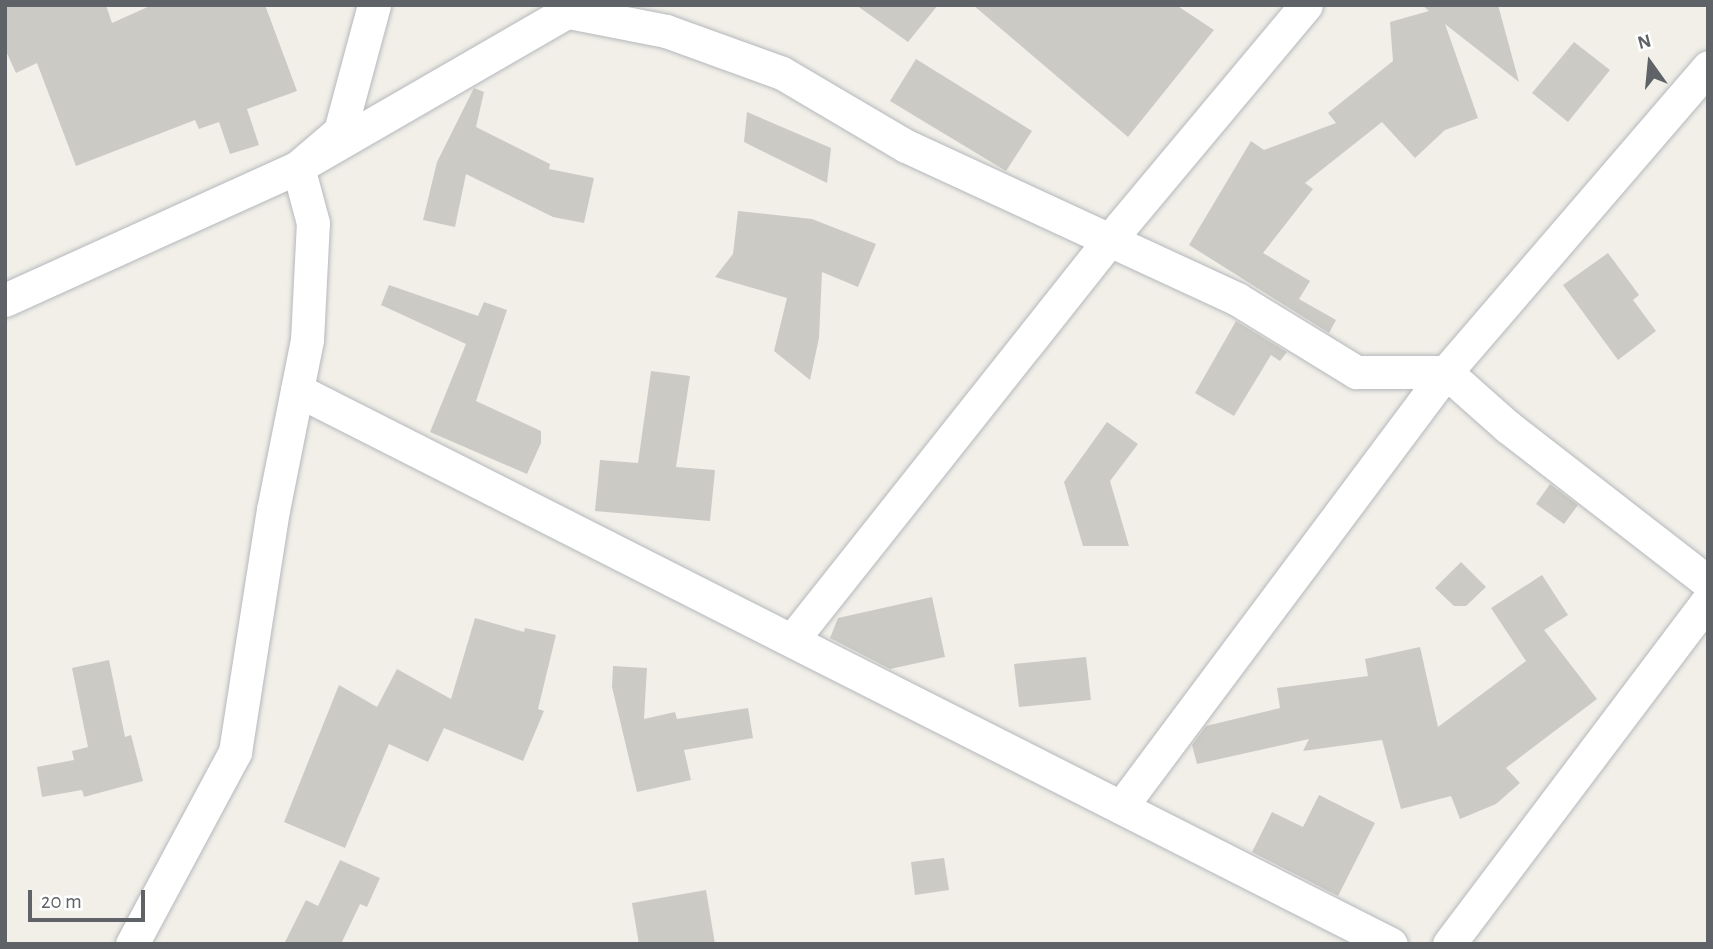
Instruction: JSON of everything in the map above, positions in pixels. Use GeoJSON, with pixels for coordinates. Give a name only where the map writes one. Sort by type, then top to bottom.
{"type":"FeatureCollection","features":[{"type":"Feature","properties":{"kind":"street"},"geometry":{"type":"LineString","coordinates":[[298,167],[340,131],[374,5]]}},
{"type":"Feature","properties":{"kind":"street"},"geometry":{"type":"LineString","coordinates":[[792,640],[1108,243],[1306,5]]}},
{"type":"Feature","properties":{"kind":"street"},"geometry":{"type":"LineString","coordinates":[[5,300],[298,167],[569,8],[666,31],[782,73],[906,146],[1108,243],[1237,299],[1356,372],[1446,372],[1508,427],[1708,582]]}},
{"type":"Feature","properties":{"kind":"street"},"geometry":{"type":"LineString","coordinates":[[1121,807],[1446,372],[1708,67]]}},
{"type":"Feature","properties":{"kind":"street"},"geometry":{"type":"LineString","coordinates":[[132,944],[235,752],[307,340],[313,223],[298,167]]}},
{"type":"Feature","properties":{"kind":"street"},"geometry":{"type":"LineString","coordinates":[[297,390],[1391,944]]}},
{"type":"Feature","properties":{"kind":"street"},"geometry":{"type":"LineString","coordinates":[[1449,944],[1708,600]]}},
{"type":"Feature","properties":{"kind":"building"},"geometry":{"type":"Polygon","coordinates":[[[5,5],[106,5],[112,23],[152,5],[265,5],[297,91],[247,109],[259,145],[230,154],[219,122],[199,129],[195,120],[76,166],[37,63],[16,73],[5,49],[5,5]]]}},
{"type":"Feature","properties":{"kind":"building"},"geometry":{"type":"Polygon","coordinates":[[[856,5],[938,5],[908,42],[856,5]]]}},
{"type":"Feature","properties":{"kind":"building"},"geometry":{"type":"Polygon","coordinates":[[[973,5],[1176,5],[1214,30],[1128,137],[973,5]]]}},
{"type":"Feature","properties":{"kind":"building"},"geometry":{"type":"Polygon","coordinates":[[[1422,5],[1498,5],[1519,82],[1445,24],[1478,118],[1445,130],[1415,158],[1382,122],[1305,183],[1313,189],[1263,253],[1310,281],[1299,299],[1336,320],[1329,333],[1189,245],[1251,141],[1264,150],[1336,123],[1328,113],[1393,61],[1390,22],[1429,11],[1422,5]]]}},
{"type":"Feature","properties":{"kind":"building"},"geometry":{"type":"Polygon","coordinates":[[[1574,42],[1610,70],[1568,122],[1532,93],[1574,42]]]}},
{"type":"Feature","properties":{"kind":"building"},"geometry":{"type":"Polygon","coordinates":[[[916,59],[1032,131],[1006,171],[890,101],[916,59]]]}},
{"type":"Feature","properties":{"kind":"building"},"geometry":{"type":"Polygon","coordinates":[[[474,88],[484,92],[476,127],[550,164],[549,169],[594,178],[584,223],[553,217],[466,174],[455,227],[423,220],[437,162],[474,88]]]}},
{"type":"Feature","properties":{"kind":"building"},"geometry":{"type":"Polygon","coordinates":[[[747,112],[831,148],[827,183],[744,142],[747,112]]]}},
{"type":"Feature","properties":{"kind":"building"},"geometry":{"type":"Polygon","coordinates":[[[738,211],[812,219],[876,244],[858,287],[822,272],[819,338],[810,380],[774,351],[787,298],[715,277],[733,254],[738,211]]]}},
{"type":"Feature","properties":{"kind":"building"},"geometry":{"type":"Polygon","coordinates":[[[1608,253],[1639,295],[1633,300],[1656,331],[1618,360],[1563,285],[1608,253]]]}},
{"type":"Feature","properties":{"kind":"building"},"geometry":{"type":"Polygon","coordinates":[[[389,285],[478,316],[484,302],[507,310],[476,401],[541,431],[541,443],[527,474],[430,432],[466,344],[381,305],[389,285]]]}},
{"type":"Feature","properties":{"kind":"building"},"geometry":{"type":"Polygon","coordinates":[[[1236,321],[1287,352],[1280,361],[1271,355],[1234,416],[1195,393],[1236,321]]]}},
{"type":"Feature","properties":{"kind":"building"},"geometry":{"type":"Polygon","coordinates":[[[651,371],[690,376],[676,467],[715,470],[710,521],[595,511],[600,460],[638,463],[651,371]]]}},
{"type":"Feature","properties":{"kind":"building"},"geometry":{"type":"Polygon","coordinates":[[[1107,422],[1138,444],[1110,481],[1129,546],[1083,546],[1064,482],[1107,422]]]}},
{"type":"Feature","properties":{"kind":"building"},"geometry":{"type":"Polygon","coordinates":[[[1550,484],[1578,505],[1564,524],[1536,504],[1550,484]]]}},
{"type":"Feature","properties":{"kind":"building"},"geometry":{"type":"Polygon","coordinates":[[[1461,562],[1486,587],[1466,606],[1454,606],[1435,588],[1461,562]]]}},
{"type":"Feature","properties":{"kind":"building"},"geometry":{"type":"Polygon","coordinates":[[[1542,575],[1568,615],[1544,630],[1597,699],[1506,768],[1520,783],[1496,804],[1460,819],[1451,796],[1401,809],[1382,740],[1303,751],[1309,739],[1197,764],[1192,745],[1206,726],[1280,708],[1277,688],[1368,676],[1365,659],[1420,647],[1438,727],[1526,661],[1491,608],[1542,575]]]}},
{"type":"Feature","properties":{"kind":"building"},"geometry":{"type":"Polygon","coordinates":[[[932,597],[945,657],[890,669],[830,638],[838,618],[932,597]]]}},
{"type":"Feature","properties":{"kind":"building"},"geometry":{"type":"Polygon","coordinates":[[[475,618],[524,632],[525,628],[556,635],[538,709],[544,711],[523,761],[444,728],[428,762],[389,744],[345,848],[284,822],[339,685],[377,707],[397,669],[451,699],[475,618]]]}},
{"type":"Feature","properties":{"kind":"building"},"geometry":{"type":"Polygon","coordinates":[[[1086,657],[1091,700],[1019,707],[1014,664],[1086,657]]]}},
{"type":"Feature","properties":{"kind":"building"},"geometry":{"type":"Polygon","coordinates":[[[109,660],[125,737],[131,735],[143,781],[84,797],[82,790],[42,797],[37,767],[74,760],[72,751],[88,747],[72,668],[109,660]]]}},
{"type":"Feature","properties":{"kind":"building"},"geometry":{"type":"Polygon","coordinates":[[[613,666],[647,668],[644,719],[675,712],[677,719],[748,708],[753,738],[684,750],[691,780],[637,792],[612,687],[613,666]]]}},
{"type":"Feature","properties":{"kind":"building"},"geometry":{"type":"Polygon","coordinates":[[[1319,795],[1375,823],[1338,896],[1252,852],[1272,812],[1303,827],[1319,795]]]}},
{"type":"Feature","properties":{"kind":"building"},"geometry":{"type":"Polygon","coordinates":[[[944,858],[949,890],[915,895],[911,862],[944,858]]]}},
{"type":"Feature","properties":{"kind":"building"},"geometry":{"type":"Polygon","coordinates":[[[340,860],[380,878],[367,907],[360,904],[341,944],[284,944],[306,900],[318,906],[340,860]]]}},
{"type":"Feature","properties":{"kind":"building"},"geometry":{"type":"Polygon","coordinates":[[[706,890],[715,944],[639,944],[632,903],[706,890]]]}}]}
